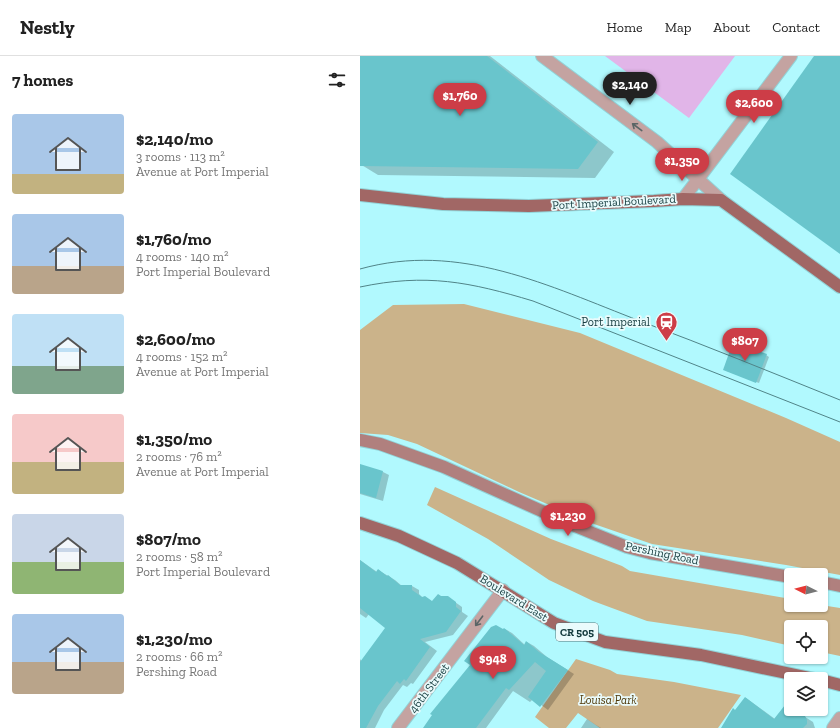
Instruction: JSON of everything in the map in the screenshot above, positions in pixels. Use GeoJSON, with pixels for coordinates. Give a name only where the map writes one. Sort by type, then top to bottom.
{"type":"FeatureCollection","features":[{"type":"Feature","properties":{"kind":"main road","name":"Port Imperial Boulevard"},"geometry":{"type":"LineString","coordinates":[[360,195],[443,204],[530,206],[684,199],[721,200]]}},
{"type":"Feature","properties":{"kind":"main road"},"geometry":{"type":"LineString","coordinates":[[721,200],[840,287]]}},
{"type":"Feature","properties":{"kind":"main road","name":"Boulevard East"},"geometry":{"type":"LineString","coordinates":[[360,523],[399,536],[457,563],[503,590],[554,623],[605,642],[701,655],[784,672]]}},
{"type":"Feature","properties":{"kind":"main road"},"geometry":{"type":"LineString","coordinates":[[828,682],[840,685]]}},
{"type":"Feature","properties":{"kind":"street"},"geometry":{"type":"LineString","coordinates":[[542,56],[657,142],[721,200]]}},
{"type":"Feature","properties":{"kind":"street"},"geometry":{"type":"LineString","coordinates":[[684,199],[791,56]]}},
{"type":"Feature","properties":{"kind":"street","name":"Pershing Road"},"geometry":{"type":"LineString","coordinates":[[360,440],[380,444],[444,467],[574,526],[627,547],[650,553],[784,576]]}},
{"type":"Feature","properties":{"kind":"street"},"geometry":{"type":"LineString","coordinates":[[828,583],[840,586]]}},
{"type":"Feature","properties":{"kind":"street","name":"46th Street"},"geometry":{"type":"LineString","coordinates":[[398,728],[503,590]]}},
{"type":"Feature","properties":{"kind":"street"},"geometry":{"type":"LineString","coordinates":[[833,728],[840,718]]}},
{"type":"Feature","properties":{"kind":"green space"},"geometry":{"type":"Polygon","coordinates":[[[464,304],[580,333],[786,418],[840,442],[840,575],[828,573],[828,568],[802,568],[652,544],[594,524],[519,492],[417,444],[388,435],[360,433],[360,330],[393,305],[464,304]]]}},
{"type":"Feature","properties":{"kind":"green space"},"geometry":{"type":"Polygon","coordinates":[[[435,487],[551,539],[622,566],[630,571],[784,598],[784,612],[828,612],[828,606],[840,608],[840,656],[828,653],[828,620],[784,620],[784,644],[742,635],[647,621],[593,601],[549,580],[488,539],[427,505],[435,487]]]}},
{"type":"Feature","properties":{"kind":"green space","name":"Louisa Park"},"geometry":{"type":"Polygon","coordinates":[[[576,659],[610,670],[617,674],[674,682],[741,695],[718,728],[600,728],[578,713],[566,728],[549,728],[535,717],[576,659]]]}},
{"type":"Feature","properties":{"kind":"shaded area"},"geometry":{"type":"Polygon","coordinates":[[[605,56],[735,56],[689,118],[605,56]]]}},
{"type":"Feature","properties":{"kind":"building"},"geometry":{"type":"Polygon","coordinates":[[[360,56],[487,56],[598,142],[578,169],[360,166],[360,56]]]}},
{"type":"Feature","properties":{"kind":"building"},"geometry":{"type":"Polygon","coordinates":[[[814,56],[840,56],[840,254],[730,174],[814,56]]]}},
{"type":"Feature","properties":{"kind":"building"},"geometry":{"type":"Polygon","coordinates":[[[733,342],[767,354],[756,383],[723,370],[733,342]]]}},
{"type":"Feature","properties":{"kind":"building"},"geometry":{"type":"Polygon","coordinates":[[[360,464],[383,471],[376,498],[360,493],[360,464]]]}},
{"type":"Feature","properties":{"kind":"building"},"geometry":{"type":"Polygon","coordinates":[[[360,560],[376,572],[378,569],[387,576],[388,575],[400,585],[412,585],[412,590],[422,597],[425,596],[432,601],[438,594],[441,596],[448,596],[456,602],[456,607],[461,611],[446,632],[420,639],[430,647],[406,681],[404,679],[400,684],[397,681],[378,706],[366,728],[360,728],[360,662],[385,628],[360,608],[360,560]]]}},
{"type":"Feature","properties":{"kind":"building"},"geometry":{"type":"Polygon","coordinates":[[[496,625],[503,629],[504,628],[524,645],[526,641],[539,652],[568,670],[540,707],[528,697],[546,671],[535,662],[509,690],[506,688],[476,728],[423,728],[432,715],[430,714],[470,665],[464,661],[491,627],[496,625]]]}},
{"type":"Feature","properties":{"kind":"building"},"geometry":{"type":"Polygon","coordinates":[[[745,697],[774,719],[784,706],[784,716],[805,716],[807,724],[803,728],[721,728],[733,708],[735,710],[745,697]]]}},
{"type":"Feature","properties":{"kind":"tram line"},"geometry":{"type":"LineString","coordinates":[[360,269],[397,262],[433,260],[468,264],[503,271],[572,294],[840,400]]}},
{"type":"Feature","properties":{"kind":"tram line"},"geometry":{"type":"LineString","coordinates":[[360,287],[384,283],[427,280],[468,285],[510,294],[533,301],[840,422]]}},
{"type":"Feature","properties":{"kind":"place","name":"Port Imperial"},"geometry":{"type":"Point","coordinates":[666,342]}}]}
